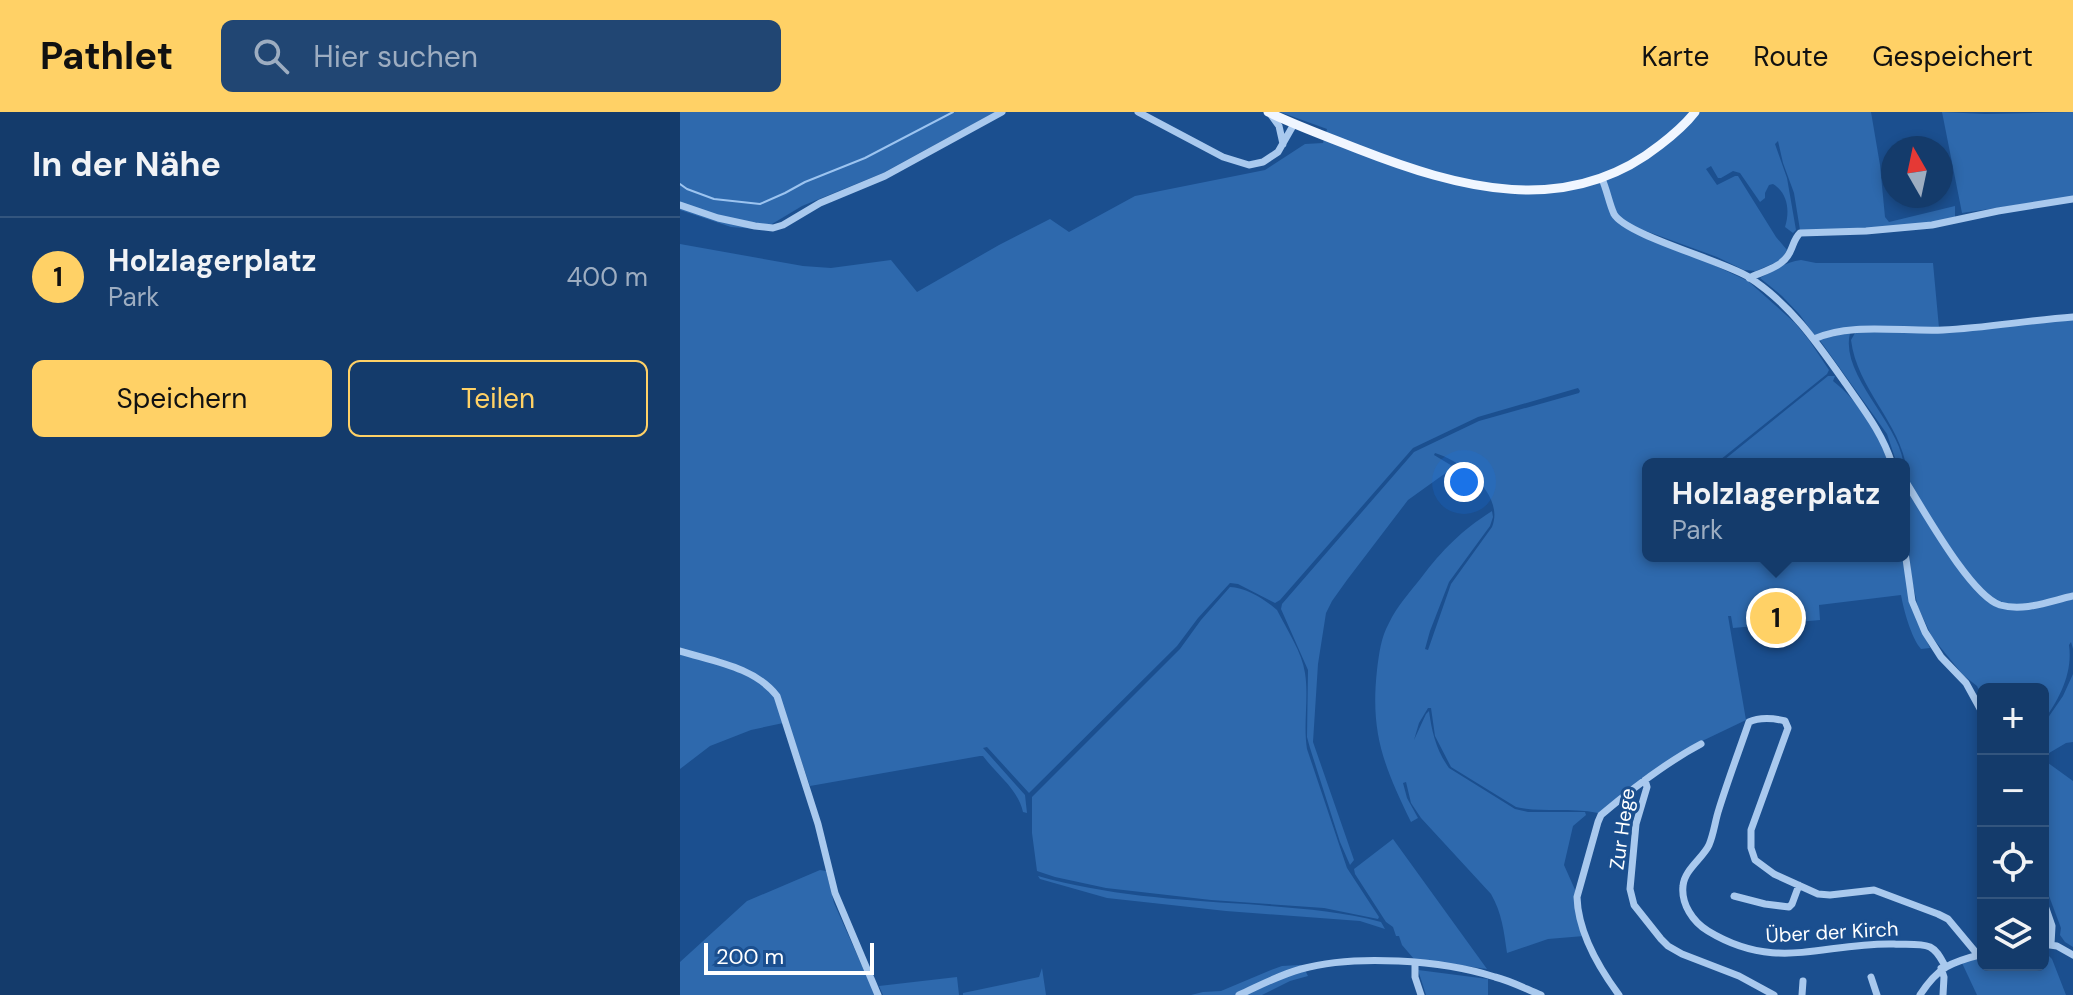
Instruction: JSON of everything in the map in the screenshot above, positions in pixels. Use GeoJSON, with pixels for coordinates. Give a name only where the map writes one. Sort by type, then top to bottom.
{"type":"FeatureCollection","features":[{"type":"Feature","properties":{"kind":"main road"},"geometry":{"type":"LineString","coordinates":[[1269,113],[1406,167],[1460,182],[1496,188],[1551,190],[1602,179],[1642,160],[1695,112]]}},
{"type":"Feature","properties":{"kind":"street"},"geometry":{"type":"LineString","coordinates":[[680,205],[718,218],[773,228],[820,203],[885,176],[1002,112]]}},
{"type":"Feature","properties":{"kind":"street"},"geometry":{"type":"LineString","coordinates":[[1138,112],[1240,163],[1255,164],[1273,157],[1283,146],[1294,124]]}},
{"type":"Feature","properties":{"kind":"street"},"geometry":{"type":"LineString","coordinates":[[1269,113],[1279,126],[1283,146]]}},
{"type":"Feature","properties":{"kind":"street"},"geometry":{"type":"LineString","coordinates":[[1602,179],[1615,215],[1626,225],[1749,278],[1780,300],[1814,339],[1878,430],[1890,458]]}},
{"type":"Feature","properties":{"kind":"street"},"geometry":{"type":"LineString","coordinates":[[1749,278],[1782,263],[1800,233],[1932,225],[2073,199]]}},
{"type":"Feature","properties":{"kind":"street"},"geometry":{"type":"LineString","coordinates":[[1814,339],[1845,331],[1941,330],[2073,317]]}},
{"type":"Feature","properties":{"kind":"street"},"geometry":{"type":"LineString","coordinates":[[1910,488],[1954,557],[1993,602],[2026,607],[2073,596]]}},
{"type":"Feature","properties":{"kind":"street"},"geometry":{"type":"LineString","coordinates":[[1906,562],[1912,601],[1925,632],[1941,657],[1966,683],[1977,703]]}},
{"type":"Feature","properties":{"kind":"street"},"geometry":{"type":"LineString","coordinates":[[680,651],[751,675],[777,696],[818,824],[835,893],[878,995]]}},
{"type":"Feature","properties":{"kind":"street","name":"Über der Kirch"},"geometry":{"type":"LineString","coordinates":[[1799,885],[1761,865],[1755,860],[1751,848],[1751,830],[1787,724],[1777,719],[1749,722],[1709,844],[1684,881],[1685,901],[1693,919],[1717,937],[1759,953],[1809,953],[1886,944],[1915,945],[1933,949],[1938,953],[1943,967]]}},
{"type":"Feature","properties":{"kind":"street"},"geometry":{"type":"LineString","coordinates":[[1619,995],[1606,977],[1579,918],[1577,897],[1601,815],[1645,780],[1701,744]]}},
{"type":"Feature","properties":{"kind":"street","name":"Zur Hege"},"geometry":{"type":"LineString","coordinates":[[1645,780],[1647,787],[1636,824],[1630,889],[1638,910],[1661,939],[1675,950],[1739,976],[1774,995]]}},
{"type":"Feature","properties":{"kind":"street"},"geometry":{"type":"LineString","coordinates":[[1734,896],[1789,907],[1799,885],[1810,892],[1825,894],[1869,889],[1948,919],[1977,951]]}},
{"type":"Feature","properties":{"kind":"street"},"geometry":{"type":"LineString","coordinates":[[2049,917],[2052,926],[2049,937]]}},
{"type":"Feature","properties":{"kind":"street"},"geometry":{"type":"LineString","coordinates":[[2049,945],[2073,955]]}},
{"type":"Feature","properties":{"kind":"street"},"geometry":{"type":"LineString","coordinates":[[1920,995],[1930,979],[1943,967],[1977,955]]}},
{"type":"Feature","properties":{"kind":"street"},"geometry":{"type":"LineString","coordinates":[[1239,995],[1288,973],[1361,960],[1472,971],[1494,976],[1541,995]]}},
{"type":"Feature","properties":{"kind":"street"},"geometry":{"type":"LineString","coordinates":[[1415,963],[1415,977],[1421,995]]}},
{"type":"Feature","properties":{"kind":"street"},"geometry":{"type":"LineString","coordinates":[[1943,967],[1943,995]]}},
{"type":"Feature","properties":{"kind":"street"},"geometry":{"type":"LineString","coordinates":[[1871,977],[1877,995]]}},
{"type":"Feature","properties":{"kind":"street"},"geometry":{"type":"LineString","coordinates":[[1802,995],[1803,981]]}},
{"type":"Feature","properties":{"kind":"shaded area"},"geometry":{"type":"Polygon","coordinates":[[[680,112],[995,112],[883,173],[802,206],[772,224],[756,229],[731,227],[680,210],[680,112]]]}},
{"type":"Feature","properties":{"kind":"shaded area"},"geometry":{"type":"Polygon","coordinates":[[[1280,112],[1871,112],[1880,165],[1881,208],[1884,208],[1889,222],[1955,206],[1955,217],[1897,227],[1800,230],[1794,193],[1778,141],[1775,144],[1787,178],[1796,230],[1793,233],[1785,227],[1785,197],[1773,184],[1769,185],[1765,198],[1760,202],[1740,173],[1733,171],[1718,178],[1711,166],[1706,169],[1717,185],[1738,176],[1787,250],[1781,260],[1756,271],[1744,270],[1646,231],[1748,281],[1795,323],[1829,370],[1722,458],[1642,458],[1642,562],[1904,562],[1917,621],[1930,648],[1921,649],[1917,644],[1901,595],[1819,605],[1820,620],[1733,628],[1731,616],[1728,616],[1746,720],[1700,742],[1598,813],[1578,810],[1536,810],[1516,807],[1451,767],[1435,736],[1431,708],[1428,708],[1414,740],[1429,711],[1435,741],[1449,768],[1515,809],[1528,812],[1585,812],[1586,815],[1573,826],[1564,865],[1576,892],[1584,936],[1548,939],[1507,953],[1500,915],[1491,894],[1421,818],[1411,803],[1406,782],[1403,783],[1407,798],[1418,818],[1411,822],[1393,784],[1378,731],[1375,693],[1378,664],[1382,640],[1392,617],[1445,549],[1492,511],[1490,526],[1449,582],[1430,631],[1425,649],[1428,650],[1451,584],[1492,527],[1494,515],[1487,492],[1468,471],[1435,453],[1454,467],[1408,500],[1326,613],[1318,664],[1313,742],[1354,860],[1350,865],[1307,737],[1308,670],[1281,609],[1282,604],[1414,452],[1479,421],[1579,393],[1578,388],[1478,417],[1413,448],[1275,603],[1230,583],[1177,646],[1029,793],[987,747],[983,748],[1025,795],[1027,813],[1023,812],[1012,789],[983,756],[810,786],[788,722],[751,730],[710,746],[680,769],[680,244],[803,266],[831,268],[891,260],[917,292],[1050,219],[1069,232],[1135,196],[1265,170],[1305,144],[1323,143],[1327,129],[1280,112]]]}},
{"type":"Feature","properties":{"kind":"shaded area"},"geometry":{"type":"Polygon","coordinates":[[[1942,112],[2073,112],[2073,197],[1962,213],[1953,168],[1953,136],[1947,136],[1942,112]]]}},
{"type":"Feature","properties":{"kind":"shaded area"},"geometry":{"type":"Polygon","coordinates":[[[1801,260],[1816,263],[1933,263],[1939,328],[1900,328],[1815,336],[1782,296],[1760,278],[1785,264],[1801,260]]]}},
{"type":"Feature","properties":{"kind":"shaded area"},"geometry":{"type":"Polygon","coordinates":[[[2073,318],[2073,649],[2071,642],[2064,686],[2049,712],[2049,683],[1977,683],[1977,686],[1963,675],[1932,637],[1918,607],[1912,581],[1910,458],[1904,458],[1896,436],[1861,374],[1851,340],[1855,333],[2073,318]]]}},
{"type":"Feature","properties":{"kind":"shaded area"},"geometry":{"type":"Polygon","coordinates":[[[1850,333],[1849,350],[1854,367],[1895,438],[1902,458],[1895,458],[1887,434],[1819,339],[1850,333]]]}},
{"type":"Feature","properties":{"kind":"shaded area"},"geometry":{"type":"Polygon","coordinates":[[[1828,376],[1835,376],[1833,381],[1867,419],[1886,458],[1726,458],[1828,376]]]}},
{"type":"Feature","properties":{"kind":"shaded area"},"geometry":{"type":"Polygon","coordinates":[[[1230,587],[1255,595],[1277,610],[1297,649],[1306,682],[1307,749],[1347,868],[1378,919],[1324,908],[1106,888],[1037,871],[1032,833],[1032,797],[1180,649],[1230,587]]]}},
{"type":"Feature","properties":{"kind":"shaded area"},"geometry":{"type":"Polygon","coordinates":[[[2073,674],[2073,742],[2049,753],[2049,716],[2073,674]]]}},
{"type":"Feature","properties":{"kind":"shaded area"},"geometry":{"type":"Polygon","coordinates":[[[2049,764],[2073,781],[2073,947],[2060,935],[2061,928],[2049,896],[2049,764]]]}},
{"type":"Feature","properties":{"kind":"shaded area"},"geometry":{"type":"Polygon","coordinates":[[[1393,839],[1487,969],[1414,959],[1402,945],[1354,869],[1393,839]]]}},
{"type":"Feature","properties":{"kind":"shaded area"},"geometry":{"type":"Polygon","coordinates":[[[820,870],[826,871],[834,903],[875,995],[680,995],[680,962],[747,901],[820,870]]]}},
{"type":"Feature","properties":{"kind":"shaded area"},"geometry":{"type":"Polygon","coordinates":[[[1038,876],[1141,896],[1331,912],[1381,922],[1385,929],[1360,921],[1107,898],[1038,876]]]}},
{"type":"Feature","properties":{"kind":"shaded area"},"geometry":{"type":"Polygon","coordinates":[[[2049,956],[2066,995],[1977,995],[1962,963],[1977,959],[1977,971],[2049,971],[2049,956]]]}},
{"type":"Feature","properties":{"kind":"shaded area"},"geometry":{"type":"Polygon","coordinates":[[[1282,966],[1303,966],[1308,976],[1262,995],[1191,995],[1221,991],[1282,966]]]}},
{"type":"Feature","properties":{"kind":"shaded area"},"geometry":{"type":"Polygon","coordinates":[[[1042,968],[1046,995],[963,995],[1039,977],[1042,968]]]}},
{"type":"Feature","properties":{"kind":"shaded area"},"geometry":{"type":"Polygon","coordinates":[[[1418,970],[1488,979],[1488,995],[1426,995],[1418,970]]]}},
{"type":"Feature","properties":{"kind":"shaded area"},"geometry":{"type":"Polygon","coordinates":[[[957,977],[959,995],[883,995],[879,986],[957,977]]]}},
{"type":"Feature","properties":{"kind":"waterway"},"geometry":{"type":"LineString","coordinates":[[680,184],[714,199],[760,204],[865,158],[953,112]]}},
{"type":"Feature","properties":{"kind":"place","name":"Holzlagerplatz"},"geometry":{"type":"Point","coordinates":[1776,618]}}]}
